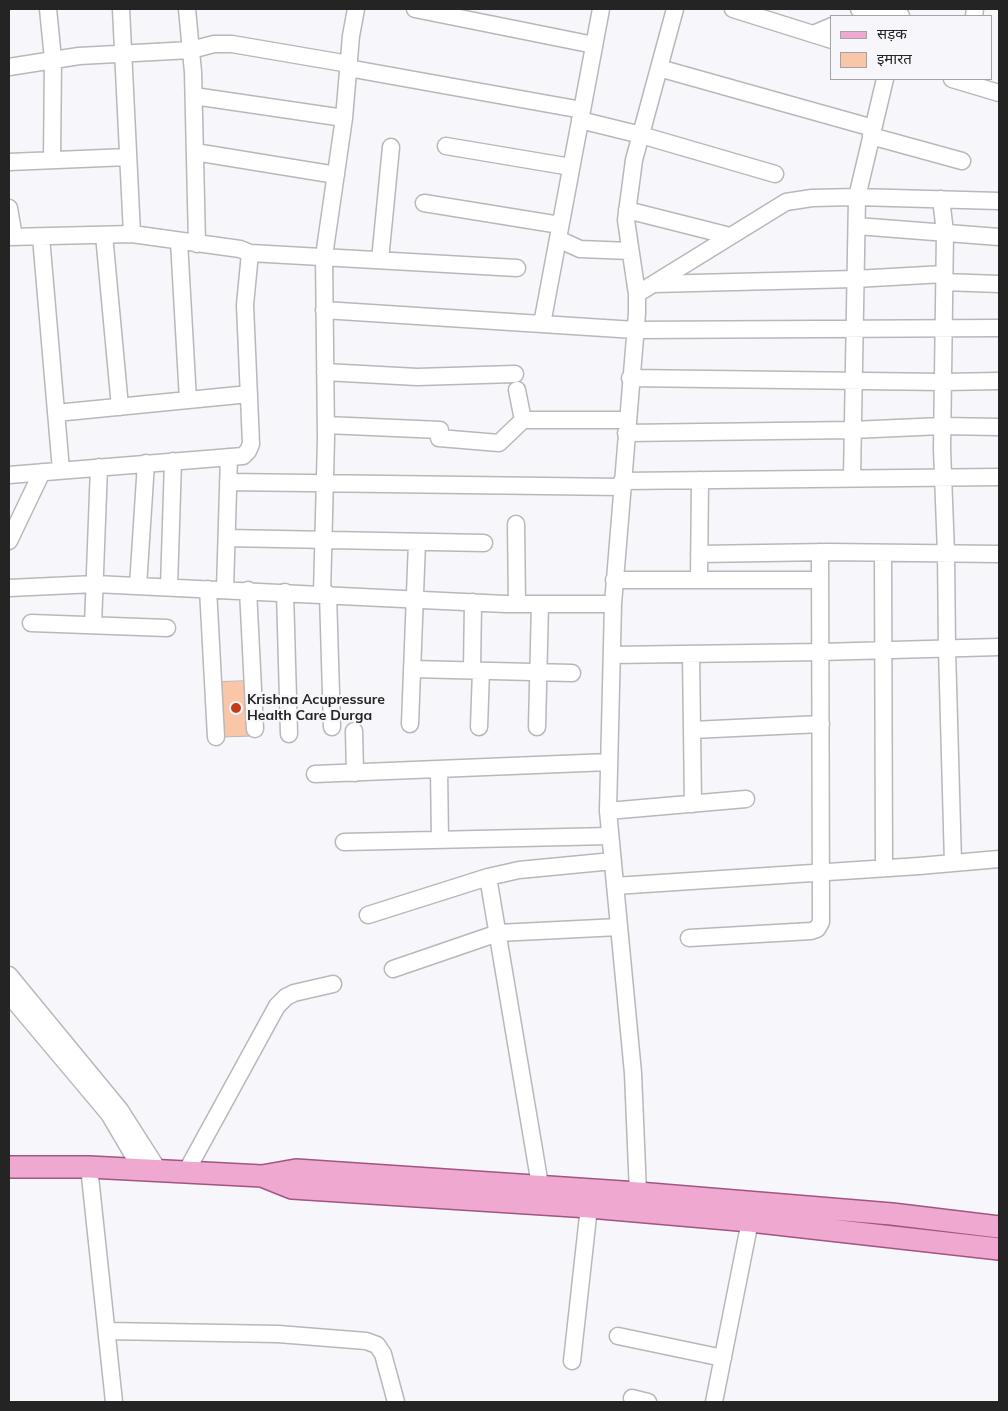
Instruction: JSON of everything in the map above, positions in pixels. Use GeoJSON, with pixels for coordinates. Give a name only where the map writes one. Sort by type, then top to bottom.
{"type":"FeatureCollection","features":[{"type":"Feature","properties":{"kind":"main road"},"geometry":{"type":"LineString","coordinates":[[9,1167],[89,1168],[262,1176],[296,1170],[540,1185],[892,1214],[999,1227]]}},
{"type":"Feature","properties":{"kind":"main road"},"geometry":{"type":"LineString","coordinates":[[262,1176],[292,1188],[589,1207],[750,1221],[999,1250]]}},
{"type":"Feature","properties":{"kind":"street"},"geometry":{"type":"LineString","coordinates":[[48,9],[53,59],[52,160]]}},
{"type":"Feature","properties":{"kind":"street"},"geometry":{"type":"LineString","coordinates":[[121,9],[132,234]]}},
{"type":"Feature","properties":{"kind":"street"},"geometry":{"type":"LineString","coordinates":[[187,9],[194,96],[197,244]]}},
{"type":"Feature","properties":{"kind":"street"},"geometry":{"type":"LineString","coordinates":[[332,727],[324,541],[326,425],[324,256],[344,118],[356,9]]}},
{"type":"Feature","properties":{"kind":"street"},"geometry":{"type":"LineString","coordinates":[[415,9],[594,45]]}},
{"type":"Feature","properties":{"kind":"street"},"geometry":{"type":"LineString","coordinates":[[542,324],[601,9]]}},
{"type":"Feature","properties":{"kind":"street"},"geometry":{"type":"LineString","coordinates":[[638,1193],[633,1072],[608,811],[612,604],[637,294],[626,220],[634,160],[675,9]]}},
{"type":"Feature","properties":{"kind":"street"},"geometry":{"type":"LineString","coordinates":[[733,9],[830,39]]}},
{"type":"Feature","properties":{"kind":"street"},"geometry":{"type":"LineString","coordinates":[[858,9],[895,15]]}},
{"type":"Feature","properties":{"kind":"street"},"geometry":{"type":"LineString","coordinates":[[813,34],[830,27]]}},
{"type":"Feature","properties":{"kind":"street"},"geometry":{"type":"LineString","coordinates":[[9,67],[79,56],[190,50],[214,44],[232,44],[349,66],[581,115],[641,135],[775,174]]}},
{"type":"Feature","properties":{"kind":"street"},"geometry":{"type":"LineString","coordinates":[[659,68],[962,161]]}},
{"type":"Feature","properties":{"kind":"street"},"geometry":{"type":"LineString","coordinates":[[852,478],[857,197],[885,80]]}},
{"type":"Feature","properties":{"kind":"street"},"geometry":{"type":"LineString","coordinates":[[959,80],[999,93]]}},
{"type":"Feature","properties":{"kind":"street"},"geometry":{"type":"LineString","coordinates":[[194,96],[344,118]]}},
{"type":"Feature","properties":{"kind":"street"},"geometry":{"type":"LineString","coordinates":[[446,146],[571,167]]}},
{"type":"Feature","properties":{"kind":"street"},"geometry":{"type":"LineString","coordinates":[[380,260],[391,148]]}},
{"type":"Feature","properties":{"kind":"street"},"geometry":{"type":"LineString","coordinates":[[195,152],[336,175]]}},
{"type":"Feature","properties":{"kind":"street"},"geometry":{"type":"LineString","coordinates":[[9,162],[128,157]]}},
{"type":"Feature","properties":{"kind":"street"},"geometry":{"type":"LineString","coordinates":[[637,294],[786,202],[812,198],[857,197],[999,201]]}},
{"type":"Feature","properties":{"kind":"street"},"geometry":{"type":"LineString","coordinates":[[941,199],[945,232],[942,426],[953,863]]}},
{"type":"Feature","properties":{"kind":"street"},"geometry":{"type":"LineString","coordinates":[[424,203],[559,232],[580,249],[630,252]]}},
{"type":"Feature","properties":{"kind":"street"},"geometry":{"type":"LineString","coordinates":[[9,208],[12,237],[132,234],[240,249],[250,253],[517,268]]}},
{"type":"Feature","properties":{"kind":"street"},"geometry":{"type":"LineString","coordinates":[[628,210],[730,236]]}},
{"type":"Feature","properties":{"kind":"street"},"geometry":{"type":"LineString","coordinates":[[857,226],[999,236]]}},
{"type":"Feature","properties":{"kind":"street"},"geometry":{"type":"LineString","coordinates":[[104,235],[120,407]]}},
{"type":"Feature","properties":{"kind":"street"},"geometry":{"type":"LineString","coordinates":[[41,237],[61,470]]}},
{"type":"Feature","properties":{"kind":"street"},"geometry":{"type":"LineString","coordinates":[[179,241],[188,400]]}},
{"type":"Feature","properties":{"kind":"street"},"geometry":{"type":"LineString","coordinates":[[9,475],[173,460],[242,456],[248,451],[251,444],[246,305],[250,253]]}},
{"type":"Feature","properties":{"kind":"street"},"geometry":{"type":"LineString","coordinates":[[654,284],[944,278],[999,284]]}},
{"type":"Feature","properties":{"kind":"street"},"geometry":{"type":"LineString","coordinates":[[324,310],[635,330],[999,328]]}},
{"type":"Feature","properties":{"kind":"street"},"geometry":{"type":"LineString","coordinates":[[325,372],[516,382],[523,420]]}},
{"type":"Feature","properties":{"kind":"street"},"geometry":{"type":"LineString","coordinates":[[630,378],[999,381]]}},
{"type":"Feature","properties":{"kind":"street"},"geometry":{"type":"LineString","coordinates":[[56,413],[248,394]]}},
{"type":"Feature","properties":{"kind":"street"},"geometry":{"type":"LineString","coordinates":[[326,425],[439,434],[499,443],[523,420],[627,427],[852,430],[942,426],[999,427]]}},
{"type":"Feature","properties":{"kind":"street"},"geometry":{"type":"LineString","coordinates":[[225,590],[228,457]]}},
{"type":"Feature","properties":{"kind":"street"},"geometry":{"type":"LineString","coordinates":[[169,587],[173,460]]}},
{"type":"Feature","properties":{"kind":"street"},"geometry":{"type":"LineString","coordinates":[[138,586],[146,463]]}},
{"type":"Feature","properties":{"kind":"street"},"geometry":{"type":"LineString","coordinates":[[94,625],[99,467]]}},
{"type":"Feature","properties":{"kind":"street"},"geometry":{"type":"LineString","coordinates":[[9,541],[42,472]]}},
{"type":"Feature","properties":{"kind":"street"},"geometry":{"type":"LineString","coordinates":[[228,482],[622,484],[700,480],[999,477]]}},
{"type":"Feature","properties":{"kind":"street"},"geometry":{"type":"LineString","coordinates":[[699,580],[700,480]]}},
{"type":"Feature","properties":{"kind":"street"},"geometry":{"type":"LineString","coordinates":[[516,524],[517,604]]}},
{"type":"Feature","properties":{"kind":"street"},"geometry":{"type":"LineString","coordinates":[[227,538],[484,543]]}},
{"type":"Feature","properties":{"kind":"street"},"geometry":{"type":"LineString","coordinates":[[410,724],[417,542]]}},
{"type":"Feature","properties":{"kind":"street"},"geometry":{"type":"LineString","coordinates":[[699,554],[820,552],[999,554]]}},
{"type":"Feature","properties":{"kind":"street"},"geometry":{"type":"LineString","coordinates":[[689,938],[811,931],[817,929],[821,922],[820,552]]}},
{"type":"Feature","properties":{"kind":"street"},"geometry":{"type":"LineString","coordinates":[[883,553],[884,868]]}},
{"type":"Feature","properties":{"kind":"street"},"geometry":{"type":"LineString","coordinates":[[614,580],[820,580]]}},
{"type":"Feature","properties":{"kind":"street"},"geometry":{"type":"LineString","coordinates":[[9,588],[95,584],[517,604],[612,604]]}},
{"type":"Feature","properties":{"kind":"street"},"geometry":{"type":"LineString","coordinates":[[208,589],[216,737]]}},
{"type":"Feature","properties":{"kind":"street"},"geometry":{"type":"LineString","coordinates":[[248,590],[254,729]]}},
{"type":"Feature","properties":{"kind":"street"},"geometry":{"type":"LineString","coordinates":[[285,592],[289,734]]}},
{"type":"Feature","properties":{"kind":"street"},"geometry":{"type":"LineString","coordinates":[[473,602],[479,727]]}},
{"type":"Feature","properties":{"kind":"street"},"geometry":{"type":"LineString","coordinates":[[537,727],[540,604]]}},
{"type":"Feature","properties":{"kind":"street"},"geometry":{"type":"LineString","coordinates":[[31,623],[167,628]]}},
{"type":"Feature","properties":{"kind":"street"},"geometry":{"type":"LineString","coordinates":[[612,655],[999,647]]}},
{"type":"Feature","properties":{"kind":"street"},"geometry":{"type":"LineString","coordinates":[[691,654],[692,804]]}},
{"type":"Feature","properties":{"kind":"street"},"geometry":{"type":"LineString","coordinates":[[412,669],[572,673]]}},
{"type":"Feature","properties":{"kind":"street"},"geometry":{"type":"LineString","coordinates":[[692,730],[821,724]]}},
{"type":"Feature","properties":{"kind":"street"},"geometry":{"type":"LineString","coordinates":[[354,731],[355,773]]}},
{"type":"Feature","properties":{"kind":"street"},"geometry":{"type":"LineString","coordinates":[[315,774],[609,762]]}},
{"type":"Feature","properties":{"kind":"street"},"geometry":{"type":"LineString","coordinates":[[439,769],[440,840]]}},
{"type":"Feature","properties":{"kind":"street"},"geometry":{"type":"LineString","coordinates":[[608,811],[746,799]]}},
{"type":"Feature","properties":{"kind":"street"},"geometry":{"type":"LineString","coordinates":[[344,842],[610,836]]}},
{"type":"Feature","properties":{"kind":"street"},"geometry":{"type":"LineString","coordinates":[[615,886],[999,859]]}},
{"type":"Feature","properties":{"kind":"street"},"geometry":{"type":"LineString","coordinates":[[368,915],[488,877],[519,870],[613,861]]}},
{"type":"Feature","properties":{"kind":"street"},"geometry":{"type":"LineString","coordinates":[[488,877],[540,1185]]}},
{"type":"Feature","properties":{"kind":"street"},"geometry":{"type":"LineString","coordinates":[[393,969],[498,933],[619,927]]}},
{"type":"Feature","properties":{"kind":"street"},"geometry":{"type":"LineString","coordinates":[[9,975],[120,1110],[151,1171]]}},
{"type":"Feature","properties":{"kind":"street"},"geometry":{"type":"LineString","coordinates":[[186,1172],[278,1006],[286,997],[294,993],[333,984]]}},
{"type":"Feature","properties":{"kind":"street"},"geometry":{"type":"LineString","coordinates":[[9,995],[109,1114],[151,1171]]}},
{"type":"Feature","properties":{"kind":"street"},"geometry":{"type":"LineString","coordinates":[[89,1168],[114,1402]]}},
{"type":"Feature","properties":{"kind":"street"},"geometry":{"type":"LineString","coordinates":[[572,1361],[589,1207]]}},
{"type":"Feature","properties":{"kind":"street"},"geometry":{"type":"LineString","coordinates":[[714,1402],[750,1221]]}},
{"type":"Feature","properties":{"kind":"street"},"geometry":{"type":"LineString","coordinates":[[107,1331],[278,1334],[366,1341],[377,1345],[383,1354],[396,1402]]}},
{"type":"Feature","properties":{"kind":"street"},"geometry":{"type":"LineString","coordinates":[[618,1336],[723,1358]]}},
{"type":"Feature","properties":{"kind":"street"},"geometry":{"type":"LineString","coordinates":[[632,1398],[648,1402]]}},
{"type":"Feature","properties":{"kind":"building"},"geometry":{"type":"Polygon","coordinates":[[[250,681],[253,736],[222,737],[219,682],[250,681]]]}},
{"type":"Feature","properties":{"kind":"place","name":"Krishna Acupressure Health Care Durga"},"geometry":{"type":"Point","coordinates":[236,708]}}]}
